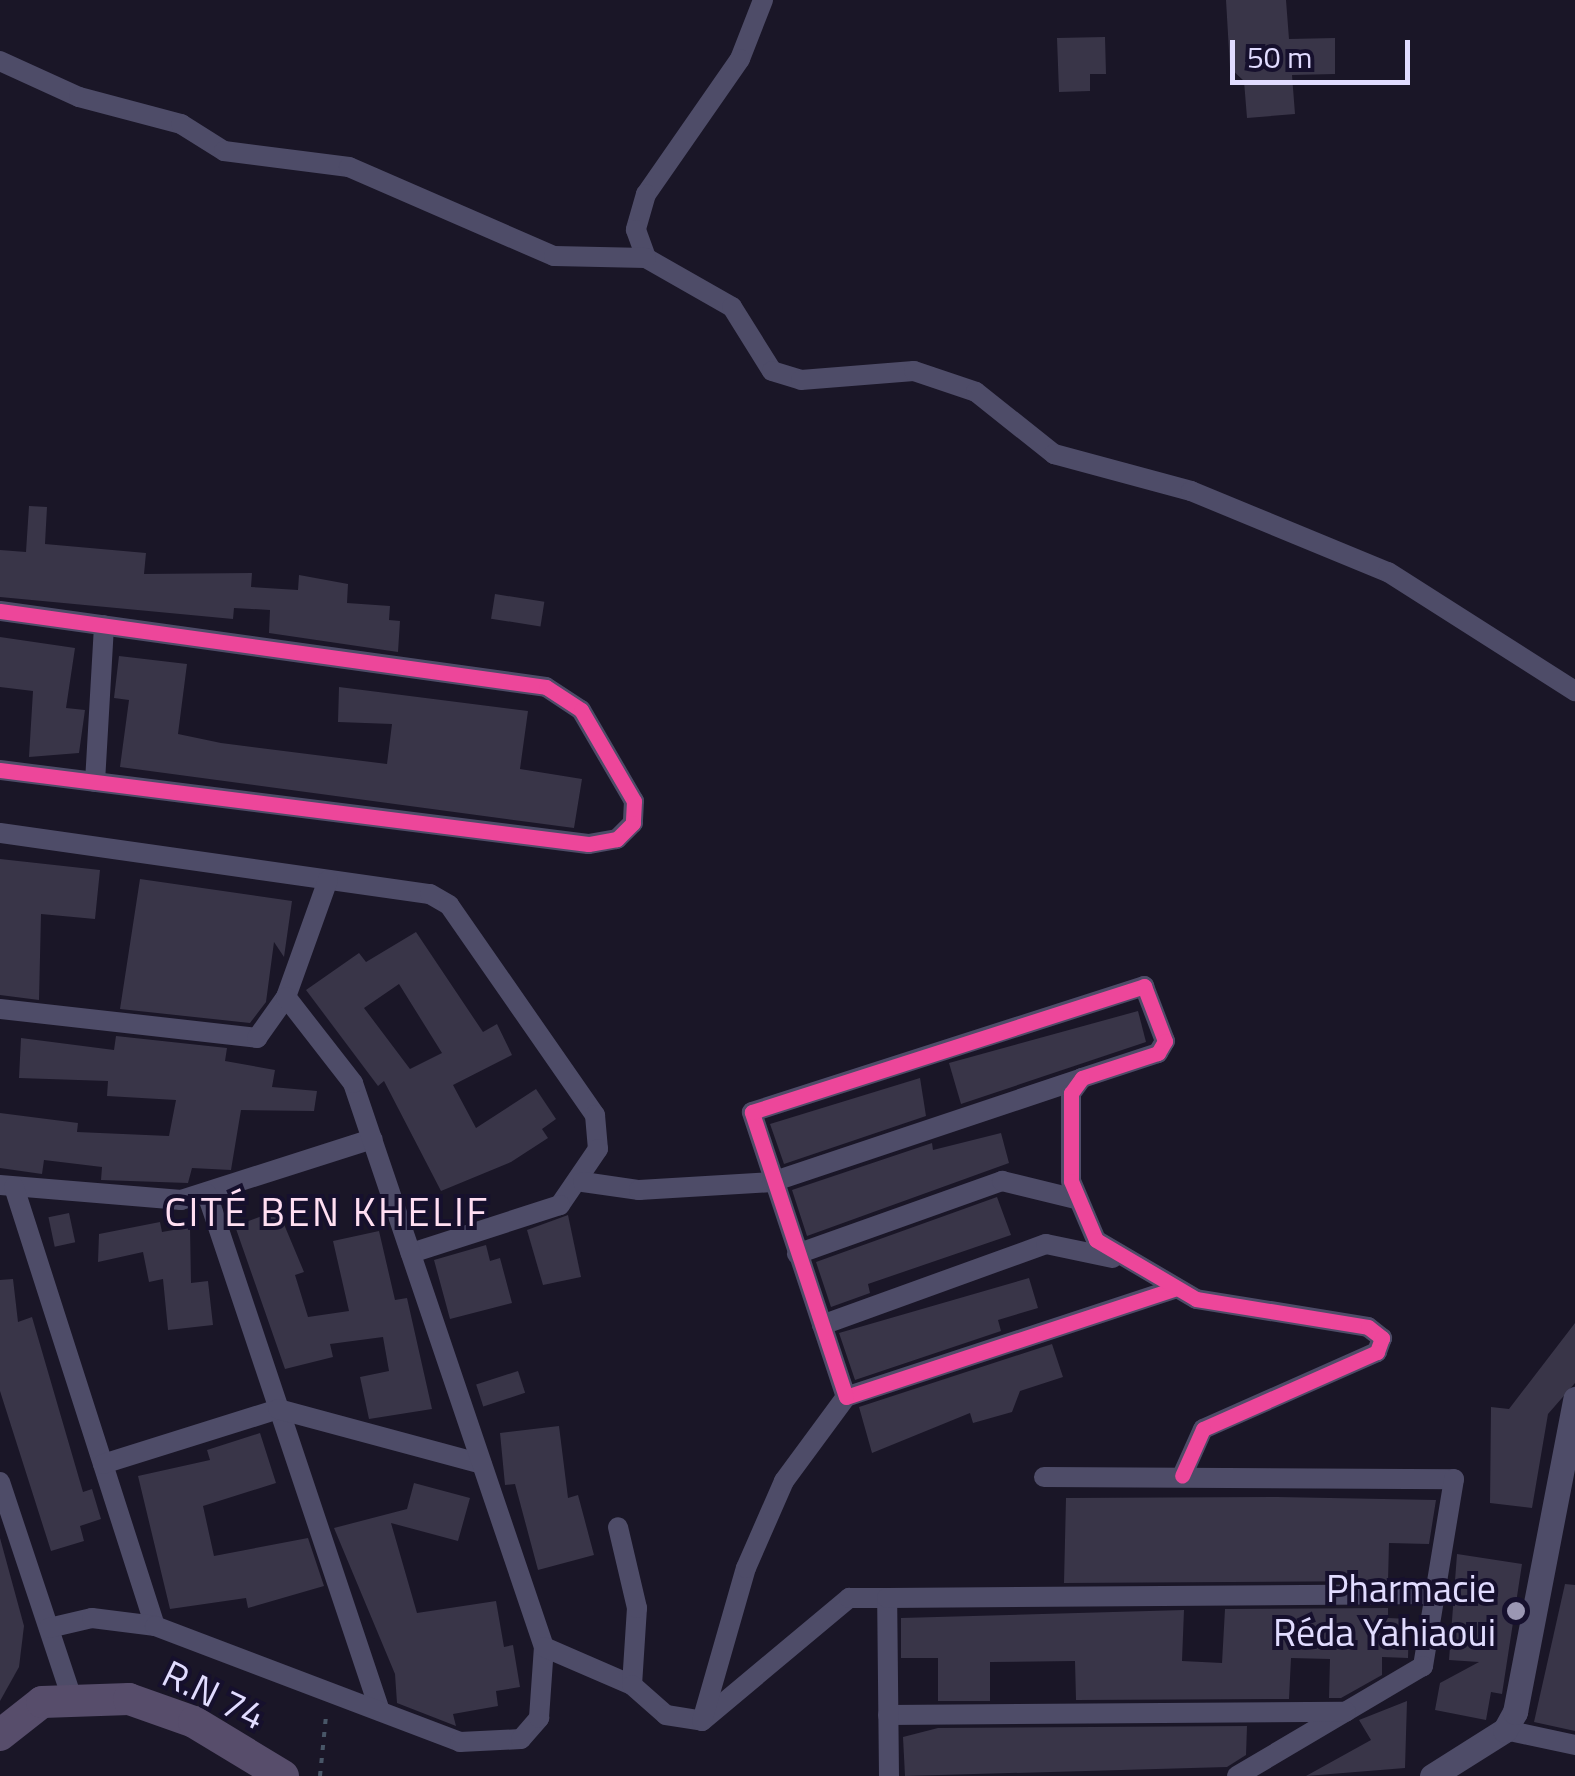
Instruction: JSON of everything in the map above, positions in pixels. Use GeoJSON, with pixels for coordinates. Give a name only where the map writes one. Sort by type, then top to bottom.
{"type":"FeatureCollection","features":[{"type":"Feature","properties":{"kind":"main road"},"geometry":{"type":"LineString","coordinates":[[0,1736],[42,1702],[71,1696]]}},
{"type":"Feature","properties":{"kind":"main road","name":"R.N 74"},"geometry":{"type":"LineString","coordinates":[[71,1696],[168,1710],[283,1776]]}},
{"type":"Feature","properties":{"kind":"street"},"geometry":{"type":"LineString","coordinates":[[646,258],[636,230],[646,194],[740,59],[763,0]]}},
{"type":"Feature","properties":{"kind":"street"},"geometry":{"type":"LineString","coordinates":[[0,61],[79,97],[180,124],[224,152],[350,167],[554,256],[646,258],[732,308],[772,371],[801,380],[914,371],[976,392],[1054,454],[1191,491],[1388,572],[1575,691]]}},
{"type":"Feature","properties":{"kind":"street"},"geometry":{"type":"LineString","coordinates":[[0,610],[546,686],[581,710],[634,801],[633,823],[617,839],[588,844],[0,770]]}},
{"type":"Feature","properties":{"kind":"street"},"geometry":{"type":"LineString","coordinates":[[95,782],[104,625]]}},
{"type":"Feature","properties":{"kind":"street"},"geometry":{"type":"LineString","coordinates":[[0,833],[328,880],[449,904],[595,1115],[598,1149],[583,1182],[541,1214],[412,1253]]}},
{"type":"Feature","properties":{"kind":"street"},"geometry":{"type":"LineString","coordinates":[[0,1009],[257,1038],[286,998],[328,880]]}},
{"type":"Feature","properties":{"kind":"street"},"geometry":{"type":"LineString","coordinates":[[583,1182],[639,1190],[772,1182],[1158,1053],[1165,1041],[1144,986],[766,1102],[752,1124],[772,1182],[822,1326],[846,1397]]}},
{"type":"Feature","properties":{"kind":"street"},"geometry":{"type":"LineString","coordinates":[[48,1628],[92,1618],[156,1626],[460,1742],[521,1740],[548,1694],[544,1648],[353,1083],[286,998]]}},
{"type":"Feature","properties":{"kind":"street"},"geometry":{"type":"LineString","coordinates":[[1082,1078],[1071,1093],[1076,1199],[1096,1240],[1120,1260],[1174,1289],[1226,1308],[1368,1326],[1382,1338],[1356,1362],[1203,1429],[1182,1476]]}},
{"type":"Feature","properties":{"kind":"street"},"geometry":{"type":"LineString","coordinates":[[156,1626],[7,1186],[150,1202],[206,1194],[372,1139]]}},
{"type":"Feature","properties":{"kind":"street"},"geometry":{"type":"LineString","coordinates":[[797,1254],[1002,1181],[1076,1199]]}},
{"type":"Feature","properties":{"kind":"street"},"geometry":{"type":"LineString","coordinates":[[206,1194],[380,1711]]}},
{"type":"Feature","properties":{"kind":"street"},"geometry":{"type":"LineString","coordinates":[[822,1326],[1046,1244],[1120,1260]]}},
{"type":"Feature","properties":{"kind":"street"},"geometry":{"type":"LineString","coordinates":[[702,1721],[746,1568],[784,1482],[846,1397],[1174,1289]]}},
{"type":"Feature","properties":{"kind":"street"},"geometry":{"type":"LineString","coordinates":[[1432,1776],[1505,1730],[1566,1489],[1575,1400]]}},
{"type":"Feature","properties":{"kind":"street"},"geometry":{"type":"LineString","coordinates":[[104,1464],[278,1409],[482,1464]]}},
{"type":"Feature","properties":{"kind":"street"},"geometry":{"type":"LineString","coordinates":[[1044,1477],[1454,1480],[1423,1666],[1352,1712],[1237,1776]]}},
{"type":"Feature","properties":{"kind":"street"},"geometry":{"type":"LineString","coordinates":[[0,1482],[71,1696]]}},
{"type":"Feature","properties":{"kind":"street"},"geometry":{"type":"LineString","coordinates":[[618,1528],[637,1608],[632,1685]]}},
{"type":"Feature","properties":{"kind":"street"},"geometry":{"type":"LineString","coordinates":[[544,1648],[632,1685],[666,1715],[702,1721],[848,1598],[1438,1594]]}},
{"type":"Feature","properties":{"kind":"street"},"geometry":{"type":"LineString","coordinates":[[887,1598],[889,1776]]}},
{"type":"Feature","properties":{"kind":"street"},"geometry":{"type":"LineString","coordinates":[[888,1715],[1352,1712]]}},
{"type":"Feature","properties":{"kind":"street"},"geometry":{"type":"LineString","coordinates":[[1505,1730],[1575,1745]]}},
{"type":"Feature","properties":{"kind":"path"},"geometry":{"type":"LineString","coordinates":[[320,1776],[328,1692]]}},
{"type":"Feature","properties":{"kind":"building"},"geometry":{"type":"Polygon","coordinates":[[[1226,0],[1286,0],[1289,39],[1335,38],[1335,74],[1292,75],[1295,114],[1247,118],[1244,81],[1230,68],[1226,0]]]}},
{"type":"Feature","properties":{"kind":"building"},"geometry":{"type":"Polygon","coordinates":[[[1105,37],[1106,74],[1090,74],[1090,91],[1059,92],[1057,38],[1105,37]]]}},
{"type":"Feature","properties":{"kind":"building"},"geometry":{"type":"Polygon","coordinates":[[[29,506],[47,507],[45,544],[146,553],[144,574],[252,573],[251,587],[298,590],[299,575],[348,584],[347,603],[390,606],[389,620],[400,621],[398,652],[269,633],[270,610],[234,608],[233,619],[0,597],[0,550],[26,552],[29,506]]]}},
{"type":"Feature","properties":{"kind":"building"},"geometry":{"type":"Polygon","coordinates":[[[495,594],[544,602],[540,627],[491,619],[495,594]]]}},
{"type":"Feature","properties":{"kind":"building"},"geometry":{"type":"Polygon","coordinates":[[[0,637],[75,648],[66,708],[85,710],[79,753],[29,757],[33,691],[0,687],[0,637]]]}},
{"type":"Feature","properties":{"kind":"building"},"geometry":{"type":"Polygon","coordinates":[[[119,656],[187,664],[178,734],[221,743],[387,764],[392,724],[338,722],[339,687],[528,711],[520,769],[582,779],[574,828],[120,767],[129,700],[114,698],[119,656]]]}},
{"type":"Feature","properties":{"kind":"building"},"geometry":{"type":"Polygon","coordinates":[[[0,859],[100,870],[95,919],[41,914],[39,1000],[0,995],[0,859]]]}},
{"type":"Feature","properties":{"kind":"building"},"geometry":{"type":"Polygon","coordinates":[[[140,879],[292,901],[284,957],[274,942],[266,1002],[250,1023],[120,1009],[140,879]]]}},
{"type":"Feature","properties":{"kind":"building"},"geometry":{"type":"Polygon","coordinates":[[[416,932],[483,1032],[497,1024],[512,1055],[453,1085],[476,1128],[536,1089],[556,1119],[542,1129],[548,1138],[511,1162],[441,1191],[384,1081],[378,1086],[306,990],[359,953],[366,962],[416,932]],[[399,984],[364,1008],[410,1069],[442,1053],[399,984]]]}},
{"type":"Feature","properties":{"kind":"building"},"geometry":{"type":"Polygon","coordinates":[[[1138,1011],[1146,1042],[961,1104],[949,1063],[1138,1011]]]}},
{"type":"Feature","properties":{"kind":"building"},"geometry":{"type":"Polygon","coordinates":[[[116,1036],[227,1048],[225,1061],[275,1070],[272,1087],[317,1091],[314,1111],[241,1110],[231,1170],[192,1168],[188,1183],[101,1180],[102,1167],[44,1160],[42,1174],[0,1168],[0,1113],[78,1123],[77,1132],[169,1136],[176,1100],[107,1096],[108,1081],[19,1078],[21,1038],[114,1050],[116,1036]]]}},
{"type":"Feature","properties":{"kind":"building"},"geometry":{"type":"Polygon","coordinates":[[[920,1078],[926,1116],[784,1164],[770,1124],[920,1078]]]}},
{"type":"Feature","properties":{"kind":"building"},"geometry":{"type":"Polygon","coordinates":[[[1001,1133],[1009,1163],[807,1236],[792,1190],[932,1143],[933,1150],[1001,1133]]]}},
{"type":"Feature","properties":{"kind":"building"},"geometry":{"type":"Polygon","coordinates":[[[997,1197],[1011,1235],[868,1284],[870,1293],[831,1307],[816,1262],[997,1197]]]}},
{"type":"Feature","properties":{"kind":"building"},"geometry":{"type":"Polygon","coordinates":[[[278,1210],[304,1272],[295,1275],[308,1317],[349,1311],[333,1241],[379,1231],[395,1300],[407,1298],[432,1409],[369,1419],[360,1377],[389,1371],[383,1337],[330,1344],[333,1357],[285,1369],[235,1226],[278,1210]]]}},
{"type":"Feature","properties":{"kind":"building"},"geometry":{"type":"Polygon","coordinates":[[[69,1213],[75,1242],[55,1247],[48,1217],[69,1213]]]}},
{"type":"Feature","properties":{"kind":"building"},"geometry":{"type":"Polygon","coordinates":[[[568,1215],[581,1277],[543,1285],[527,1230],[568,1215]]]}},
{"type":"Feature","properties":{"kind":"building"},"geometry":{"type":"Polygon","coordinates":[[[160,1222],[162,1232],[190,1227],[191,1283],[208,1281],[213,1325],[168,1330],[163,1279],[149,1282],[143,1252],[98,1262],[99,1234],[160,1222]]]}},
{"type":"Feature","properties":{"kind":"building"},"geometry":{"type":"Polygon","coordinates":[[[486,1245],[490,1261],[500,1258],[512,1303],[450,1319],[434,1260],[486,1245]]]}},
{"type":"Feature","properties":{"kind":"building"},"geometry":{"type":"Polygon","coordinates":[[[1029,1278],[1038,1308],[998,1320],[1001,1331],[855,1380],[839,1333],[1029,1278]]]}},
{"type":"Feature","properties":{"kind":"building"},"geometry":{"type":"Polygon","coordinates":[[[13,1279],[18,1322],[32,1317],[83,1492],[92,1489],[101,1519],[80,1526],[84,1541],[51,1551],[0,1391],[0,1280],[13,1279]]]}},
{"type":"Feature","properties":{"kind":"building"},"geometry":{"type":"Polygon","coordinates":[[[1575,1323],[1575,1383],[1548,1414],[1532,1508],[1490,1503],[1491,1407],[1509,1409],[1575,1323]]]}},
{"type":"Feature","properties":{"kind":"building"},"geometry":{"type":"Polygon","coordinates":[[[1052,1344],[1063,1377],[1020,1391],[1012,1412],[973,1423],[970,1413],[872,1453],[859,1407],[1052,1344]]]}},
{"type":"Feature","properties":{"kind":"building"},"geometry":{"type":"Polygon","coordinates":[[[518,1371],[525,1393],[483,1406],[476,1385],[518,1371]]]}},
{"type":"Feature","properties":{"kind":"building"},"geometry":{"type":"Polygon","coordinates":[[[559,1426],[568,1498],[578,1495],[594,1555],[538,1570],[515,1484],[505,1485],[500,1433],[559,1426]]]}},
{"type":"Feature","properties":{"kind":"building"},"geometry":{"type":"Polygon","coordinates":[[[260,1433],[276,1483],[203,1506],[214,1556],[308,1538],[324,1586],[248,1608],[246,1598],[170,1609],[138,1476],[210,1460],[207,1450],[260,1433]]]}},
{"type":"Feature","properties":{"kind":"building"},"geometry":{"type":"Polygon","coordinates":[[[414,1483],[470,1498],[458,1541],[391,1523],[417,1613],[496,1601],[504,1647],[513,1645],[520,1687],[496,1691],[498,1706],[453,1714],[456,1726],[397,1703],[395,1674],[334,1528],[407,1509],[414,1483]]]}},
{"type":"Feature","properties":{"kind":"building"},"geometry":{"type":"Polygon","coordinates":[[[1066,1498],[1436,1500],[1429,1544],[1389,1543],[1388,1581],[1064,1583],[1066,1498]]]}},
{"type":"Feature","properties":{"kind":"building"},"geometry":{"type":"Polygon","coordinates":[[[0,1538],[24,1626],[19,1667],[0,1701],[0,1538]]]}},
{"type":"Feature","properties":{"kind":"building"},"geometry":{"type":"Polygon","coordinates":[[[1457,1554],[1522,1564],[1502,1694],[1491,1692],[1486,1720],[1435,1710],[1440,1683],[1479,1662],[1449,1660],[1457,1554]]]}},
{"type":"Feature","properties":{"kind":"building"},"geometry":{"type":"Polygon","coordinates":[[[1565,1584],[1575,1585],[1575,1731],[1534,1722],[1565,1584]]]}},
{"type":"Feature","properties":{"kind":"building"},"geometry":{"type":"Polygon","coordinates":[[[1388,1608],[1388,1618],[1409,1619],[1408,1658],[1382,1657],[1382,1675],[1341,1698],[1329,1698],[1330,1659],[1291,1658],[1289,1699],[1076,1700],[1075,1661],[990,1662],[990,1701],[938,1701],[938,1658],[901,1658],[901,1618],[1184,1610],[1182,1661],[1222,1663],[1225,1609],[1388,1608]]]}},
{"type":"Feature","properties":{"kind":"building"},"geometry":{"type":"Polygon","coordinates":[[[1407,1701],[1405,1768],[1306,1776],[1371,1740],[1359,1720],[1407,1701]]]}},
{"type":"Feature","properties":{"kind":"building"},"geometry":{"type":"Polygon","coordinates":[[[1247,1726],[1246,1755],[1227,1767],[905,1776],[903,1737],[938,1728],[1247,1726]]]}},
{"type":"Feature","properties":{"kind":"cycle path"},"geometry":{"type":"LineString","coordinates":[[0,611],[546,687],[581,710],[634,801],[633,823],[617,839],[588,844],[0,770]]}},
{"type":"Feature","properties":{"kind":"cycle path"},"geometry":{"type":"LineString","coordinates":[[1174,1289],[846,1397],[752,1112],[1144,986],[1165,1041],[1158,1053],[1082,1078],[1071,1093],[1071,1181],[1096,1240],[1196,1299],[1368,1327],[1382,1338],[1377,1352],[1203,1429],[1182,1476]]}},
{"type":"Feature","properties":{"kind":"place","name":"Pharmacie Réda Yahiaoui"},"geometry":{"type":"Point","coordinates":[1516,1611]}},
{"type":"Feature","properties":{"kind":"district","name":"CITÉ BEN KHELIF"},"geometry":{"type":"Point","coordinates":[327,1212]}}]}
